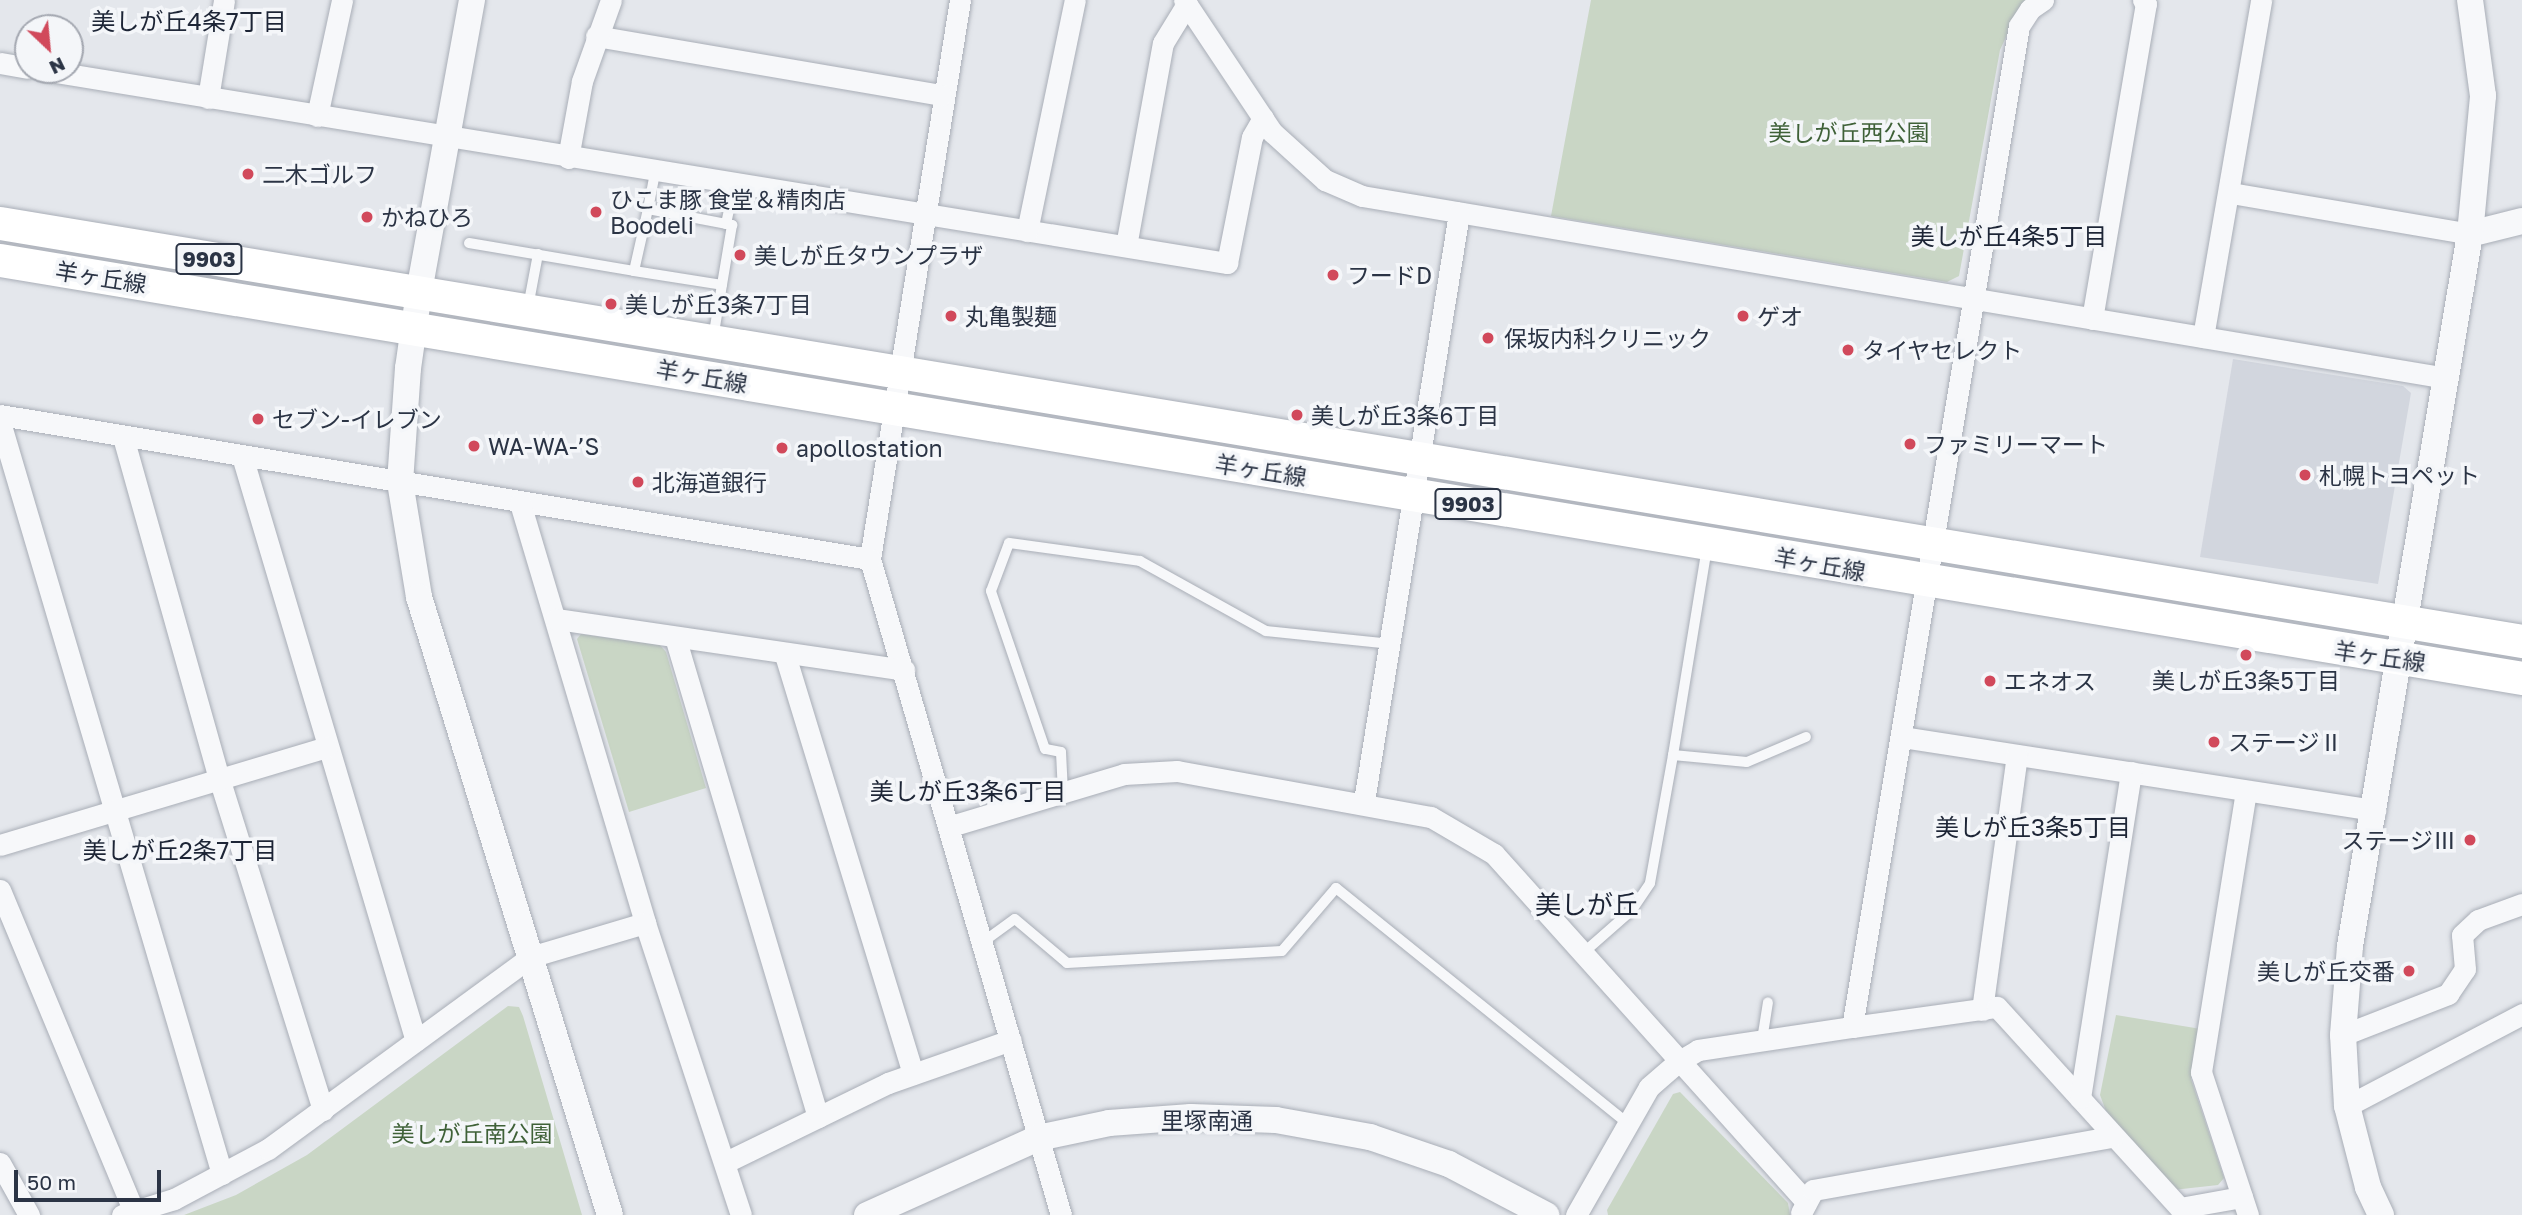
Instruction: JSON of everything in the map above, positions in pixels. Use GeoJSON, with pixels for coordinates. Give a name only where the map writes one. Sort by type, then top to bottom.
{"type":"FeatureCollection","features":[{"type":"Feature","properties":{"kind":"main road","name":"羊ヶ丘線"},"geometry":{"type":"LineString","coordinates":[[0,223],[2405,623],[2522,640]]}},
{"type":"Feature","properties":{"kind":"main road","name":"羊ヶ丘線"},"geometry":{"type":"LineString","coordinates":[[0,260],[1928,582],[2522,678]]}},
{"type":"Feature","properties":{"kind":"street"},"geometry":{"type":"LineString","coordinates":[[208,98],[224,0]]}},
{"type":"Feature","properties":{"kind":"street"},"geometry":{"type":"LineString","coordinates":[[317,116],[342,0]]}},
{"type":"Feature","properties":{"kind":"street"},"geometry":{"type":"LineString","coordinates":[[472,0],[444,138],[419,292],[400,482],[419,597],[610,1215]]}},
{"type":"Feature","properties":{"kind":"street"},"geometry":{"type":"LineString","coordinates":[[568,158],[596,36],[611,0]]}},
{"type":"Feature","properties":{"kind":"street"},"geometry":{"type":"LineString","coordinates":[[960,0],[941,95],[870,559],[951,826],[1060,1215]]}},
{"type":"Feature","properties":{"kind":"street"},"geometry":{"type":"LineString","coordinates":[[1027,231],[1075,0]]}},
{"type":"Feature","properties":{"kind":"street"},"geometry":{"type":"LineString","coordinates":[[1853,1027],[2019,26],[2030,9],[2043,0]]}},
{"type":"Feature","properties":{"kind":"street"},"geometry":{"type":"LineString","coordinates":[[2092,319],[2146,4],[2143,0]]}},
{"type":"Feature","properties":{"kind":"street"},"geometry":{"type":"LineString","coordinates":[[2203,337],[2231,193],[2261,0]]}},
{"type":"Feature","properties":{"kind":"street"},"geometry":{"type":"LineString","coordinates":[[2381,1215],[2368,1187],[2347,1106],[2343,1035],[2350,946],[2470,234],[2483,96],[2470,0]]}},
{"type":"Feature","properties":{"kind":"street"},"geometry":{"type":"LineString","coordinates":[[1126,246],[1163,43],[1186,2],[1263,118],[1294,155],[1325,180],[1362,196],[2446,378]]}},
{"type":"Feature","properties":{"kind":"street"},"geometry":{"type":"LineString","coordinates":[[596,36],[941,95]]}},
{"type":"Feature","properties":{"kind":"street"},"geometry":{"type":"LineString","coordinates":[[84,77],[444,138],[1227,263],[1252,137],[1263,118]]}},
{"type":"Feature","properties":{"kind":"street"},"geometry":{"type":"LineString","coordinates":[[2231,193],[2470,234],[2522,221]]}},
{"type":"Feature","properties":{"kind":"street"},"geometry":{"type":"LineString","coordinates":[[1364,802],[1422,459],[1459,213]]}},
{"type":"Feature","properties":{"kind":"street"},"geometry":{"type":"LineString","coordinates":[[0,415],[870,559]]}},
{"type":"Feature","properties":{"kind":"street"},"geometry":{"type":"LineString","coordinates":[[0,422],[222,1174]]}},
{"type":"Feature","properties":{"kind":"street"},"geometry":{"type":"LineString","coordinates":[[124,437],[219,778],[323,1110]]}},
{"type":"Feature","properties":{"kind":"street"},"geometry":{"type":"LineString","coordinates":[[242,456],[416,1041]]}},
{"type":"Feature","properties":{"kind":"street"},"geometry":{"type":"LineString","coordinates":[[520,503],[645,923],[726,1162],[741,1215]]}},
{"type":"Feature","properties":{"kind":"street"},"geometry":{"type":"LineString","coordinates":[[556,619],[904,670]]}},
{"type":"Feature","properties":{"kind":"street"},"geometry":{"type":"LineString","coordinates":[[675,638],[818,1117]]}},
{"type":"Feature","properties":{"kind":"street"},"geometry":{"type":"LineString","coordinates":[[785,654],[913,1074]]}},
{"type":"Feature","properties":{"kind":"street"},"geometry":{"type":"LineString","coordinates":[[1902,737],[2375,810]]}},
{"type":"Feature","properties":{"kind":"street"},"geometry":{"type":"LineString","coordinates":[[0,845],[327,747]]}},
{"type":"Feature","properties":{"kind":"street"},"geometry":{"type":"LineString","coordinates":[[1982,1010],[2017,755]]}},
{"type":"Feature","properties":{"kind":"street"},"geometry":{"type":"LineString","coordinates":[[951,826],[1124,774],[1177,772],[1364,802],[1431,817],[1494,855],[1678,1062],[1803,1209],[1813,1190],[2112,1137]]}},
{"type":"Feature","properties":{"kind":"street"},"geometry":{"type":"LineString","coordinates":[[2080,1098],[2132,772]]}},
{"type":"Feature","properties":{"kind":"street"},"geometry":{"type":"LineString","coordinates":[[1576,1215],[1649,1087],[1678,1062],[1698,1050],[1997,1007],[2180,1209],[2245,1206],[2201,1072],[2246,792]]}},
{"type":"Feature","properties":{"kind":"street"},"geometry":{"type":"LineString","coordinates":[[0,890],[128,1213],[174,1199],[268,1149],[530,957],[645,923]]}},
{"type":"Feature","properties":{"kind":"street"},"geometry":{"type":"LineString","coordinates":[[2343,1035],[2448,994],[2465,969],[2462,935],[2478,920],[2522,904]]}},
{"type":"Feature","properties":{"kind":"street"},"geometry":{"type":"LineString","coordinates":[[2347,1106],[2522,1014]]}},
{"type":"Feature","properties":{"kind":"street"},"geometry":{"type":"LineString","coordinates":[[726,1162],[913,1074],[1011,1040]]}},
{"type":"Feature","properties":{"kind":"street","name":"里塚南通"},"geometry":{"type":"LineString","coordinates":[[867,1215],[1038,1138],[1109,1123],[1191,1117],[1276,1120],[1370,1137],[1448,1164],[1546,1215]]}},
{"type":"Feature","properties":{"kind":"street"},"geometry":{"type":"LineString","coordinates":[[0,1163],[29,1215]]}},
{"type":"Feature","properties":{"kind":"lane"},"geometry":{"type":"LineString","coordinates":[[634,271],[655,172]]}},
{"type":"Feature","properties":{"kind":"lane"},"geometry":{"type":"LineString","coordinates":[[726,223],[734,185]]}},
{"type":"Feature","properties":{"kind":"lane"},"geometry":{"type":"LineString","coordinates":[[648,209],[732,225],[712,341]]}},
{"type":"Feature","properties":{"kind":"lane"},"geometry":{"type":"LineString","coordinates":[[469,243],[722,285]]}},
{"type":"Feature","properties":{"kind":"lane"},"geometry":{"type":"LineString","coordinates":[[527,309],[538,254]]}},
{"type":"Feature","properties":{"kind":"lane"},"geometry":{"type":"LineString","coordinates":[[1063,793],[1061,752],[1045,750],[991,591],[1009,542],[1140,561],[1266,631],[1391,645]]}},
{"type":"Feature","properties":{"kind":"lane"},"geometry":{"type":"LineString","coordinates":[[1582,954],[1632,911],[1650,883],[1707,544]]}},
{"type":"Feature","properties":{"kind":"lane"},"geometry":{"type":"LineString","coordinates":[[1673,755],[1747,762],[1806,737]]}},
{"type":"Feature","properties":{"kind":"lane"},"geometry":{"type":"LineString","coordinates":[[983,942],[1016,919],[1067,963],[1282,951],[1336,888],[1628,1124]]}},
{"type":"Feature","properties":{"kind":"lane"},"geometry":{"type":"LineString","coordinates":[[1762,1040],[1768,1002]]}},
{"type":"Feature","properties":{"kind":"shaded area","name":"札幌トヨペット"},"geometry":{"type":"Polygon","coordinates":[[[2233,359],[2403,386],[2411,393],[2378,584],[2200,557],[2233,359]]]}},
{"type":"Feature","properties":{"kind":"green space","name":"美しが丘西公園"},"geometry":{"type":"Polygon","coordinates":[[[1591,0],[2030,0],[2012,24],[2000,50],[1959,276],[1947,282],[1551,216],[1591,0]]]}},
{"type":"Feature","properties":{"kind":"green space"},"geometry":{"type":"Polygon","coordinates":[[[581,634],[660,645],[666,652],[706,788],[629,812],[577,639],[581,634]]]}},
{"type":"Feature","properties":{"kind":"green space","name":"美しが丘南公園"},"geometry":{"type":"Polygon","coordinates":[[[508,1006],[519,1007],[523,1016],[582,1215],[184,1215],[236,1195],[307,1155],[508,1006]]]}},
{"type":"Feature","properties":{"kind":"green space"},"geometry":{"type":"Polygon","coordinates":[[[2116,1015],[2201,1029],[2191,1079],[2224,1178],[2218,1185],[2173,1190],[2106,1111],[2100,1095],[2116,1015]]]}},
{"type":"Feature","properties":{"kind":"green space"},"geometry":{"type":"Polygon","coordinates":[[[1680,1092],[1788,1203],[1790,1215],[1608,1215],[1607,1210],[1673,1094],[1680,1092]]]}},
{"type":"Feature","properties":{"kind":"place","name":"二木ゴルフ"},"geometry":{"type":"Point","coordinates":[248,174]}},
{"type":"Feature","properties":{"kind":"place","name":"ひこま豚 食堂＆精肉店 Boodeli"},"geometry":{"type":"Point","coordinates":[596,212]}},
{"type":"Feature","properties":{"kind":"place","name":"かねひろ"},"geometry":{"type":"Point","coordinates":[367,217]}},
{"type":"Feature","properties":{"kind":"place","name":"美しが丘タウンプラザ"},"geometry":{"type":"Point","coordinates":[740,255]}},
{"type":"Feature","properties":{"kind":"place","name":"フードD"},"geometry":{"type":"Point","coordinates":[1333,275]}},
{"type":"Feature","properties":{"kind":"place","name":"美しが丘3条7丁目"},"geometry":{"type":"Point","coordinates":[611,304]}},
{"type":"Feature","properties":{"kind":"place","name":"丸亀製麺"},"geometry":{"type":"Point","coordinates":[951,316]}},
{"type":"Feature","properties":{"kind":"place","name":"ゲオ"},"geometry":{"type":"Point","coordinates":[1743,316]}},
{"type":"Feature","properties":{"kind":"place","name":"保坂内科クリニック"},"geometry":{"type":"Point","coordinates":[1488,338]}},
{"type":"Feature","properties":{"kind":"place","name":"タイヤセレクト"},"geometry":{"type":"Point","coordinates":[1848,350]}},
{"type":"Feature","properties":{"kind":"place","name":"美しが丘3条6丁目"},"geometry":{"type":"Point","coordinates":[1297,415]}},
{"type":"Feature","properties":{"kind":"place","name":"セブン-イレブン"},"geometry":{"type":"Point","coordinates":[258,419]}},
{"type":"Feature","properties":{"kind":"place","name":"ファミリーマート"},"geometry":{"type":"Point","coordinates":[1910,444]}},
{"type":"Feature","properties":{"kind":"place","name":"WA-WA-’S"},"geometry":{"type":"Point","coordinates":[474,446]}},
{"type":"Feature","properties":{"kind":"place","name":"apollostation"},"geometry":{"type":"Point","coordinates":[782,448]}},
{"type":"Feature","properties":{"kind":"place","name":"札幌トヨペット"},"geometry":{"type":"Point","coordinates":[2305,475]}},
{"type":"Feature","properties":{"kind":"place","name":"北海道銀行"},"geometry":{"type":"Point","coordinates":[638,482]}},
{"type":"Feature","properties":{"kind":"place","name":"美しが丘3条5丁目"},"geometry":{"type":"Point","coordinates":[2246,655]}},
{"type":"Feature","properties":{"kind":"place","name":"エネオス"},"geometry":{"type":"Point","coordinates":[1990,681]}},
{"type":"Feature","properties":{"kind":"place","name":"ステージⅡ"},"geometry":{"type":"Point","coordinates":[2214,742]}},
{"type":"Feature","properties":{"kind":"place","name":"ステージⅢ"},"geometry":{"type":"Point","coordinates":[2470,840]}},
{"type":"Feature","properties":{"kind":"place","name":"美しが丘交番"},"geometry":{"type":"Point","coordinates":[2409,971]}},
{"type":"Feature","properties":{"kind":"district","name":"美しが丘4条7丁目"},"geometry":{"type":"Point","coordinates":[189,21]}},
{"type":"Feature","properties":{"kind":"district","name":"美しが丘4条5丁目"},"geometry":{"type":"Point","coordinates":[2009,236]}},
{"type":"Feature","properties":{"kind":"district","name":"美しが丘3条6丁目"},"geometry":{"type":"Point","coordinates":[968,791]}},
{"type":"Feature","properties":{"kind":"district","name":"美しが丘3条5丁目"},"geometry":{"type":"Point","coordinates":[2033,827]}},
{"type":"Feature","properties":{"kind":"district","name":"美しが丘2条7丁目"},"geometry":{"type":"Point","coordinates":[180,850]}},
{"type":"Feature","properties":{"kind":"district","name":"美しが丘"},"geometry":{"type":"Point","coordinates":[1587,905]}}]}
